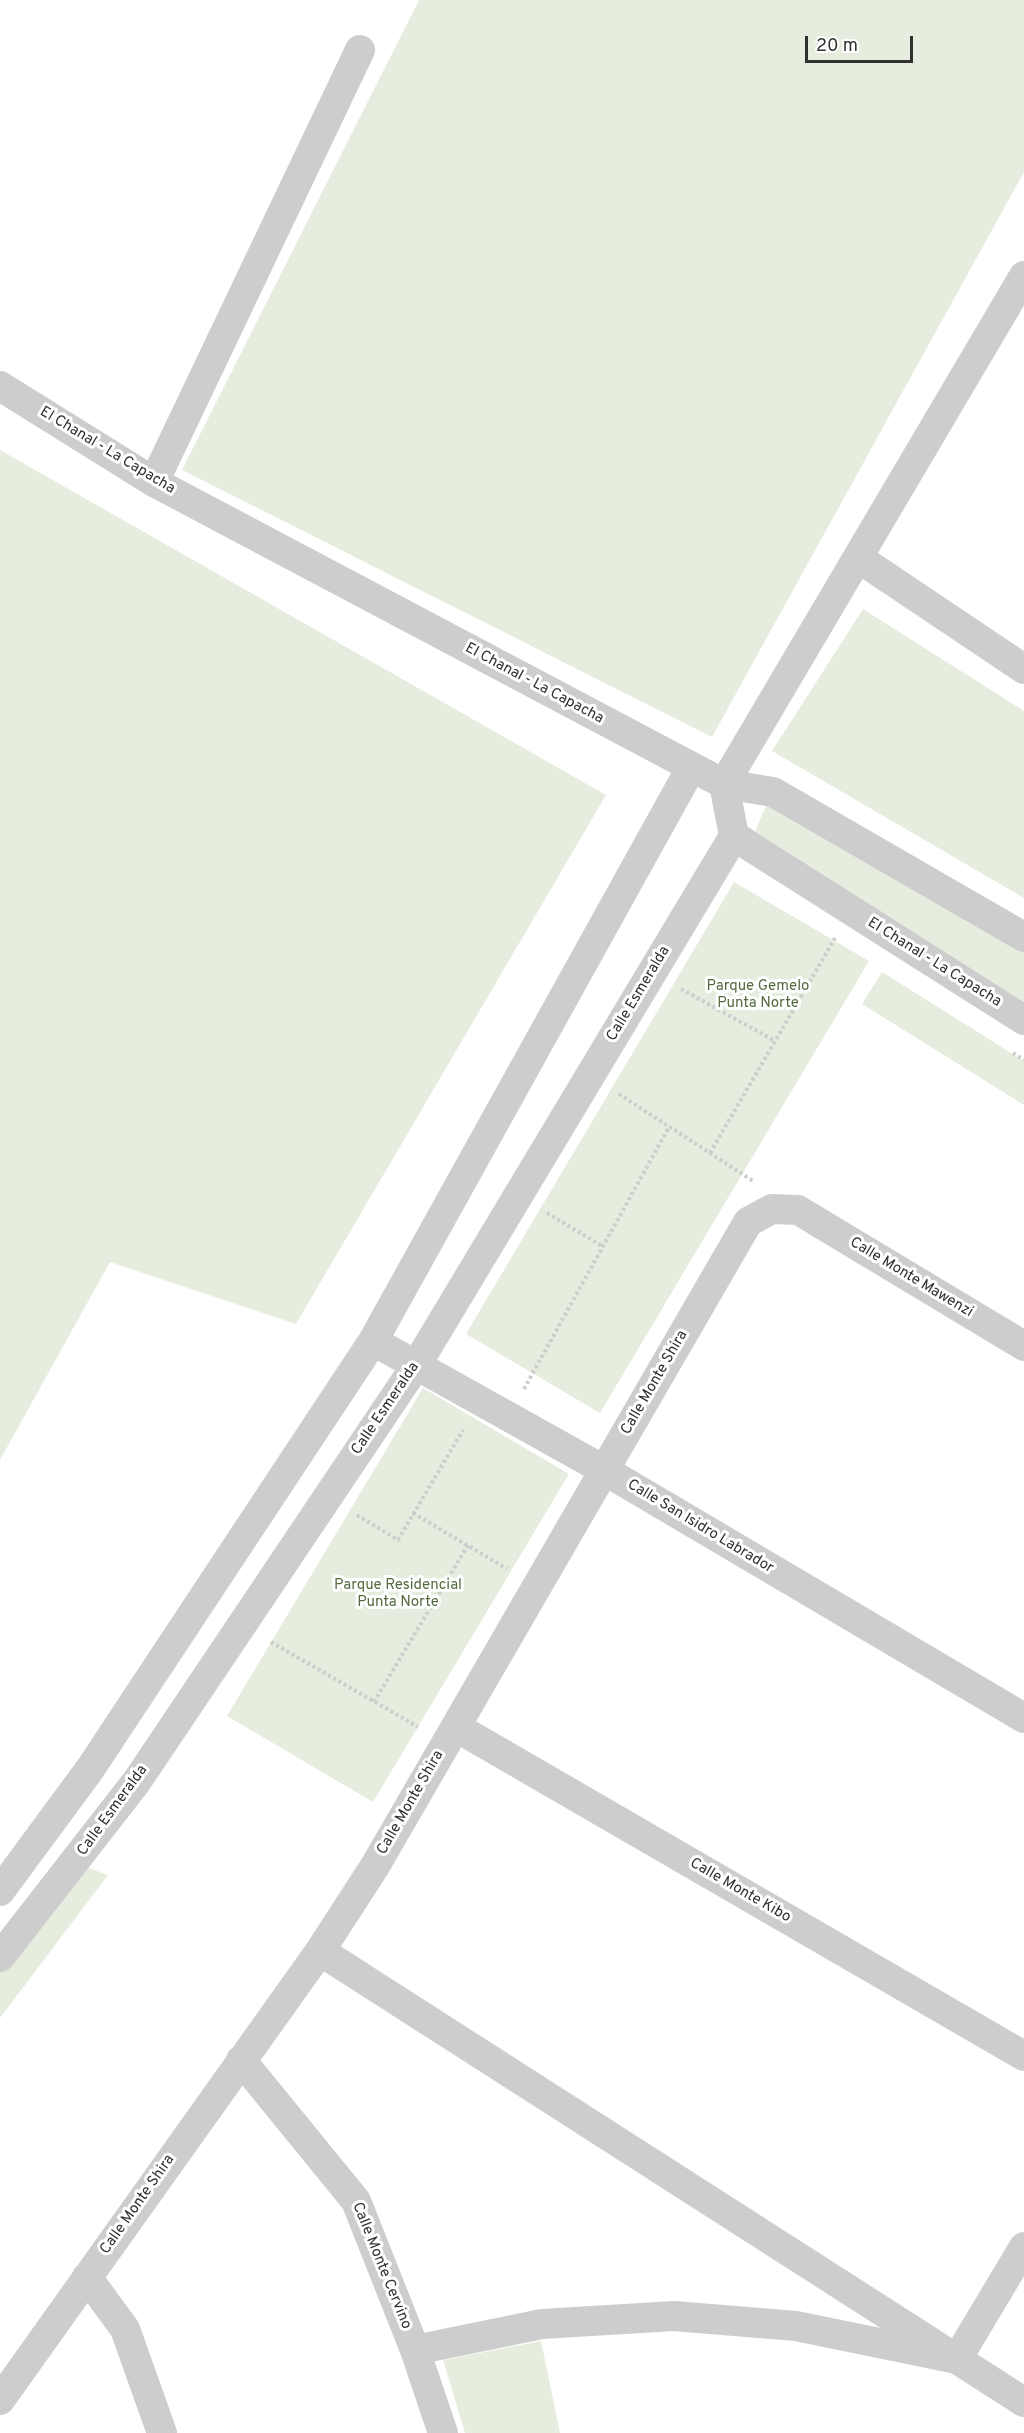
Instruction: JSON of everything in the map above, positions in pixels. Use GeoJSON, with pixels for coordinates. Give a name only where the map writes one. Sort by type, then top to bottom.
{"type":"FeatureCollection","features":[{"type":"Feature","properties":{"kind":"street"},"geometry":{"type":"LineString","coordinates":[[154,482],[360,51]]}},
{"type":"Feature","properties":{"kind":"street"},"geometry":{"type":"LineString","coordinates":[[734,836],[724,784],[860,559],[1016,311],[1024,276]]}},
{"type":"Feature","properties":{"kind":"street","name":"El Chanal - La Capacha"},"geometry":{"type":"LineString","coordinates":[[0,386],[154,482],[691,768],[724,784],[773,792],[1024,937]]}},
{"type":"Feature","properties":{"kind":"street"},"geometry":{"type":"LineString","coordinates":[[860,559],[1024,669]]}},
{"type":"Feature","properties":{"kind":"street"},"geometry":{"type":"LineString","coordinates":[[2,1885],[90,1769],[373,1341],[691,768]]}},
{"type":"Feature","properties":{"kind":"street","name":"El Chanal - La Capacha"},"geometry":{"type":"LineString","coordinates":[[734,836],[1024,1020]]}},
{"type":"Feature","properties":{"kind":"street","name":"Calle Esmeralda"},"geometry":{"type":"LineString","coordinates":[[0,1957],[137,1781],[417,1364],[734,836]]}},
{"type":"Feature","properties":{"kind":"street","name":"Calle Monte Shira"},"geometry":{"type":"LineString","coordinates":[[0,2400],[320,1951],[375,1866],[748,1222],[772,1209],[798,1210]]}},
{"type":"Feature","properties":{"kind":"street","name":"Calle Monte Mawenzi"},"geometry":{"type":"LineString","coordinates":[[798,1210],[1024,1346]]}},
{"type":"Feature","properties":{"kind":"street","name":"Calle San Isidro Labrador"},"geometry":{"type":"LineString","coordinates":[[373,1341],[604,1470],[1024,1718]]}},
{"type":"Feature","properties":{"kind":"street","name":"Calle Monte Kibo"},"geometry":{"type":"LineString","coordinates":[[451,1735],[1024,2055]]}},
{"type":"Feature","properties":{"kind":"street"},"geometry":{"type":"LineString","coordinates":[[320,1951],[1024,2402]]}},
{"type":"Feature","properties":{"kind":"street","name":"Calle Monte Cervino"},"geometry":{"type":"LineString","coordinates":[[241,2060],[356,2201],[415,2350],[443,2433]]}},
{"type":"Feature","properties":{"kind":"street"},"geometry":{"type":"LineString","coordinates":[[957,2359],[1024,2247]]}},
{"type":"Feature","properties":{"kind":"street"},"geometry":{"type":"LineString","coordinates":[[87,2277],[125,2329],[162,2433]]}},
{"type":"Feature","properties":{"kind":"street"},"geometry":{"type":"LineString","coordinates":[[415,2350],[542,2324],[674,2316],[796,2326],[957,2359]]}},
{"type":"Feature","properties":{"kind":"path"},"geometry":{"type":"LineString","coordinates":[[710,1153],[851,910]]}},
{"type":"Feature","properties":{"kind":"path"},"geometry":{"type":"LineString","coordinates":[[652,973],[775,1041]]}},
{"type":"Feature","properties":{"kind":"path"},"geometry":{"type":"LineString","coordinates":[[590,1076],[798,1210]]}},
{"type":"Feature","properties":{"kind":"path"},"geometry":{"type":"LineString","coordinates":[[509,1416],[669,1127]]}},
{"type":"Feature","properties":{"kind":"path"},"geometry":{"type":"LineString","coordinates":[[518,1197],[603,1246]]}},
{"type":"Feature","properties":{"kind":"path"},"geometry":{"type":"LineString","coordinates":[[328,1497],[398,1540],[481,1400]]}},
{"type":"Feature","properties":{"kind":"path"},"geometry":{"type":"LineString","coordinates":[[413,1513],[536,1587]]}},
{"type":"Feature","properties":{"kind":"path"},"geometry":{"type":"LineString","coordinates":[[374,1702],[468,1545]]}},
{"type":"Feature","properties":{"kind":"path"},"geometry":{"type":"LineString","coordinates":[[242,1626],[374,1702],[451,1735]]}},
{"type":"Feature","properties":{"kind":"green space"},"geometry":{"type":"Polygon","coordinates":[[[419,0],[1024,0],[1024,172],[712,737],[182,470],[419,0]]]}},
{"type":"Feature","properties":{"kind":"green space"},"geometry":{"type":"Polygon","coordinates":[[[0,450],[606,795],[296,1324],[110,1262],[0,1460],[0,450]]]}},
{"type":"Feature","properties":{"kind":"green space"},"geometry":{"type":"Polygon","coordinates":[[[863,609],[1024,711],[1024,898],[772,751],[863,609]]]}},
{"type":"Feature","properties":{"kind":"green space"},"geometry":{"type":"Polygon","coordinates":[[[767,804],[1024,949],[1024,1004],[755,831],[767,804]]]}},
{"type":"Feature","properties":{"kind":"green space","name":"Parque Gemelo Punta Norte"},"geometry":{"type":"Polygon","coordinates":[[[734,882],[869,961],[600,1413],[466,1334],[734,882]]]}},
{"type":"Feature","properties":{"kind":"green space"},"geometry":{"type":"Polygon","coordinates":[[[882,972],[1024,1061],[1024,1105],[862,1004],[882,972]]]}},
{"type":"Feature","properties":{"kind":"green space","name":"Parque Residencial Punta Norte"},"geometry":{"type":"Polygon","coordinates":[[[423,1388],[569,1474],[373,1802],[227,1716],[423,1388]]]}},
{"type":"Feature","properties":{"kind":"green space"},"geometry":{"type":"Polygon","coordinates":[[[83,1866],[108,1875],[0,2018],[0,1970],[83,1866]]]}},
{"type":"Feature","properties":{"kind":"green space"},"geometry":{"type":"Polygon","coordinates":[[[541,2341],[560,2433],[465,2433],[443,2360],[541,2341]]]}}]}
